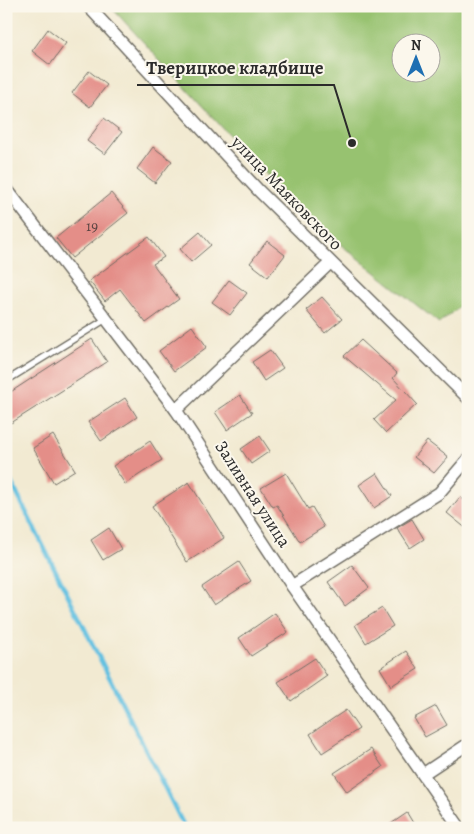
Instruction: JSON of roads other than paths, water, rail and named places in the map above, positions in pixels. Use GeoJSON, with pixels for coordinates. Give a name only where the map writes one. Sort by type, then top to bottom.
{"type":"FeatureCollection","features":[{"type":"Feature","properties":{"kind":"street","name":"улица Маяковского"},"geometry":{"type":"LineString","coordinates":[[88,6],[252,184],[468,398]]}},
{"type":"Feature","properties":{"kind":"street","name":"Заливная улица"},"geometry":{"type":"LineString","coordinates":[[6,188],[176,410],[292,586],[460,828]]}},
{"type":"Feature","properties":{"kind":"street"},"geometry":{"type":"LineString","coordinates":[[176,410],[330,263]]}},
{"type":"Feature","properties":{"kind":"street"},"geometry":{"type":"LineString","coordinates":[[292,586],[439,493],[468,459]]}},
{"type":"Feature","properties":{"kind":"street"},"geometry":{"type":"LineString","coordinates":[[423,774],[468,744]]}},
{"type":"Feature","properties":{"kind":"lane"},"geometry":{"type":"LineString","coordinates":[[6,381],[107,319]]}},
{"type":"Feature","properties":{"kind":"waterway"},"geometry":{"type":"LineString","coordinates":[[6,472],[185,828]]}},
{"type":"Feature","properties":{"kind":"place","name":"Тверицкое кладбище"},"geometry":{"type":"Point","coordinates":[352,143]}}]}
